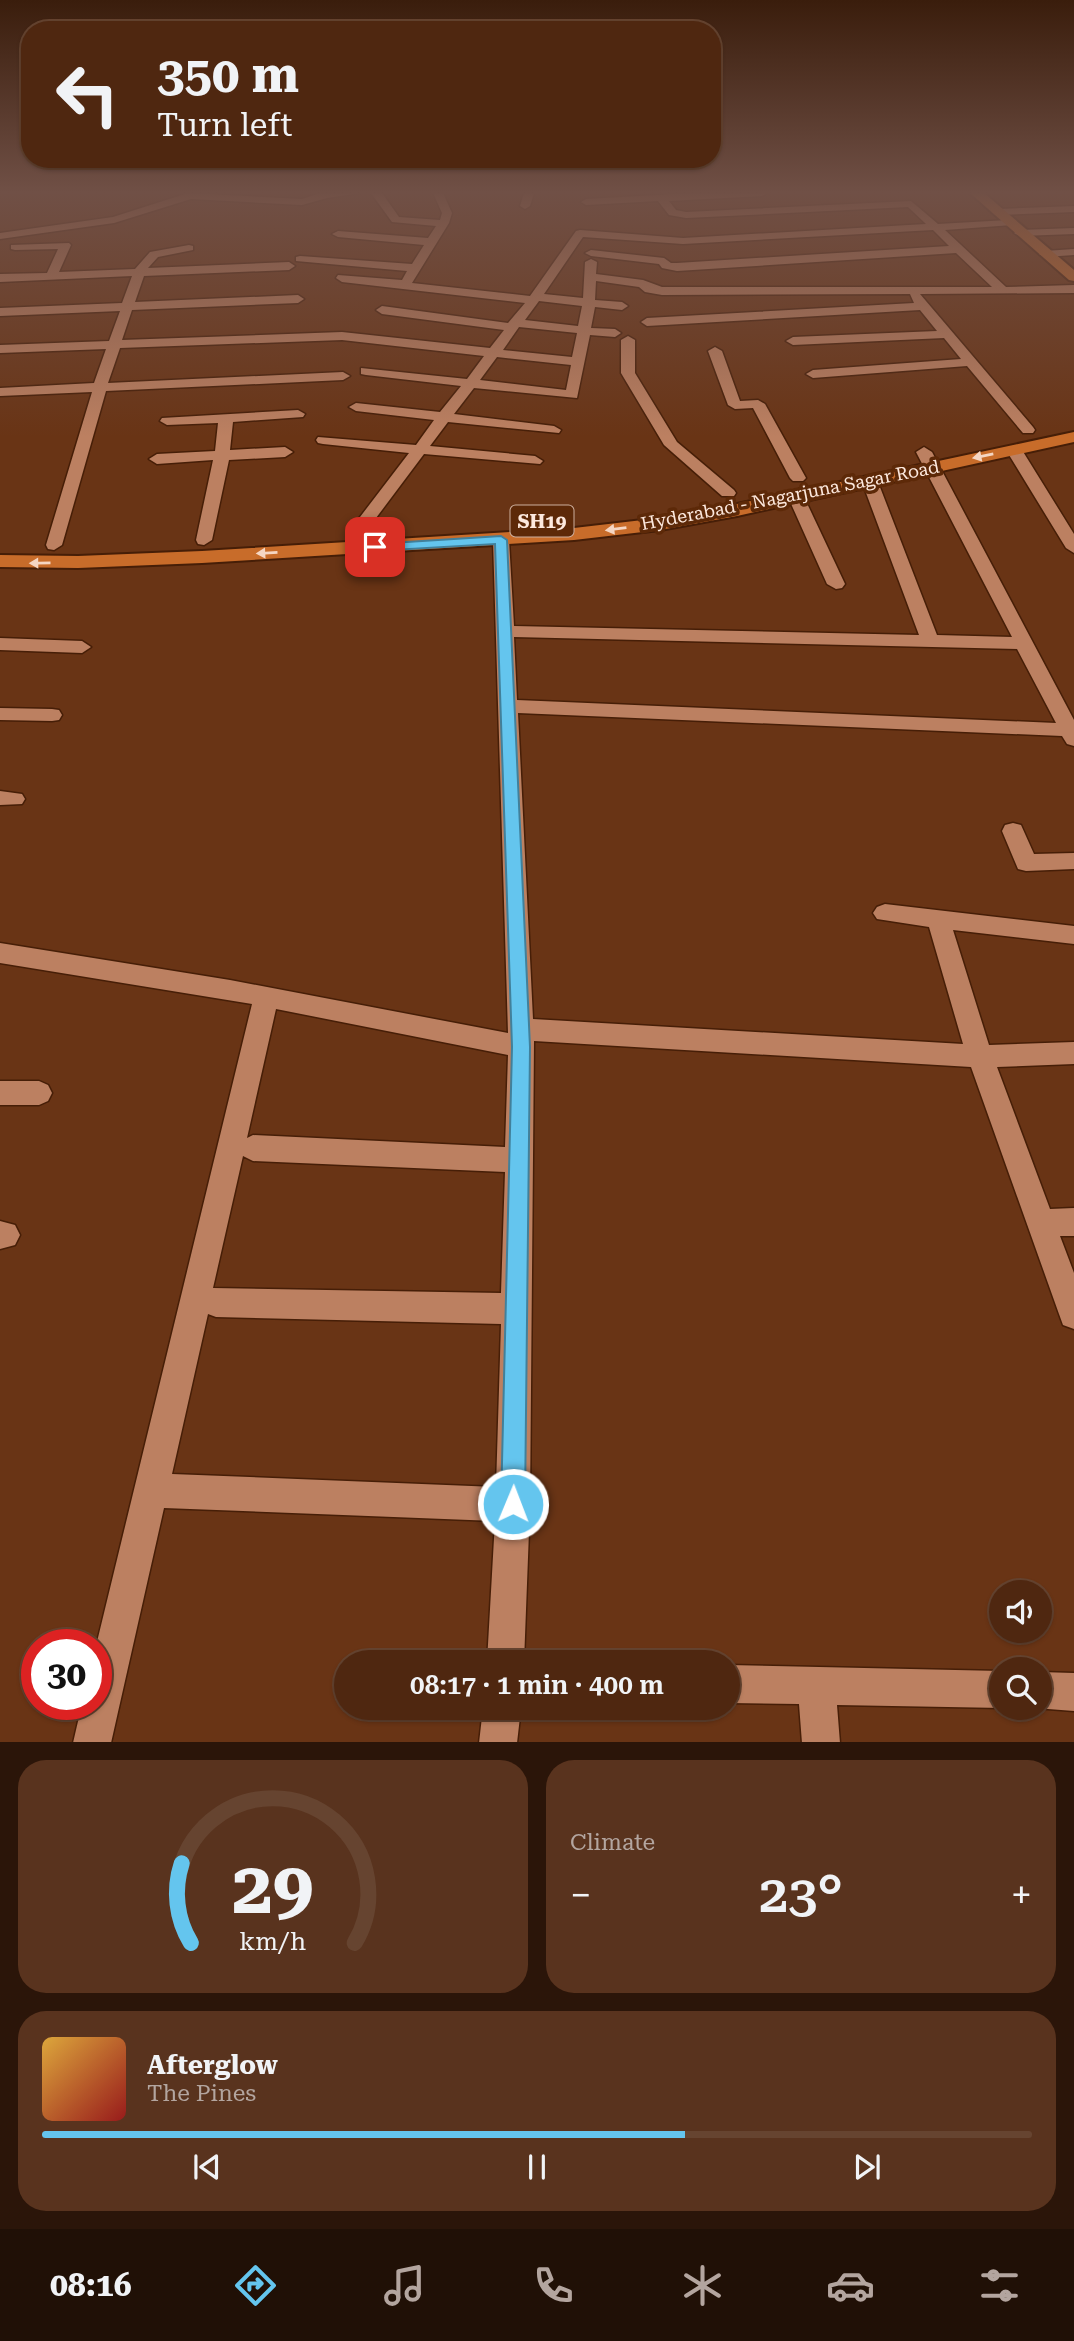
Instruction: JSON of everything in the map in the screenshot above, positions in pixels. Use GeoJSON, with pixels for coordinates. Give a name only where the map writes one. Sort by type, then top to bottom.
{"type":"FeatureCollection","features":[{"type":"Feature","properties":{"kind":"main road","name":"Hyderabad - Nagarjuna Sagar Road"},"geometry":{"type":"LineString","coordinates":[[0,561],[123,561],[501,540],[660,524],[797,488],[929,459],[1028,430],[1074,420]]}},
{"type":"Feature","properties":{"kind":"main road","name":"Hyderabad - Nagarjuna Sagar Road"},"geometry":{"type":"LineString","coordinates":[[0,544],[54,545],[355,534],[544,521],[638,510],[728,493],[870,482],[929,459],[1014,450],[1074,437]]}},
{"type":"Feature","properties":{"kind":"street"},"geometry":{"type":"LineString","coordinates":[[0,278],[89,274]]}},
{"type":"Feature","properties":{"kind":"street"},"geometry":{"type":"LineString","coordinates":[[54,545],[100,387],[138,274]]}},
{"type":"Feature","properties":{"kind":"street"},"geometry":{"type":"LineString","coordinates":[[411,274],[382,310],[621,336],[628,373],[671,444],[728,493]]}},
{"type":"Feature","properties":{"kind":"street"},"geometry":{"type":"LineString","coordinates":[[355,534],[552,274]]}},
{"type":"Feature","properties":{"kind":"street"},"geometry":{"type":"LineString","coordinates":[[712,274],[730,317]]}},
{"type":"Feature","properties":{"kind":"street"},"geometry":{"type":"LineString","coordinates":[[366,371],[572,395],[589,303],[590,277],[643,284],[649,289],[662,291],[718,289],[794,274]]}},
{"type":"Feature","properties":{"kind":"street"},"geometry":{"type":"LineString","coordinates":[[798,274],[909,289],[1003,292],[1073,279]]}},
{"type":"Feature","properties":{"kind":"street"},"geometry":{"type":"LineString","coordinates":[[985,274],[1003,292]]}},
{"type":"Feature","properties":{"kind":"street"},"geometry":{"type":"LineString","coordinates":[[329,277],[622,306]]}},
{"type":"Feature","properties":{"kind":"street"},"geometry":{"type":"LineString","coordinates":[[909,289],[1028,430]]}},
{"type":"Feature","properties":{"kind":"street"},"geometry":{"type":"LineString","coordinates":[[0,312],[298,299]]}},
{"type":"Feature","properties":{"kind":"street"},"geometry":{"type":"LineString","coordinates":[[647,322],[924,306]]}},
{"type":"Feature","properties":{"kind":"street"},"geometry":{"type":"LineString","coordinates":[[793,341],[947,334]]}},
{"type":"Feature","properties":{"kind":"street"},"geometry":{"type":"LineString","coordinates":[[0,349],[342,336],[579,362]]}},
{"type":"Feature","properties":{"kind":"street"},"geometry":{"type":"LineString","coordinates":[[715,351],[735,405],[758,404],[797,488],[836,584]]}},
{"type":"Feature","properties":{"kind":"street"},"geometry":{"type":"LineString","coordinates":[[813,374],[971,362]]}},
{"type":"Feature","properties":{"kind":"street"},"geometry":{"type":"LineString","coordinates":[[0,392],[343,376]]}},
{"type":"Feature","properties":{"kind":"street"},"geometry":{"type":"LineString","coordinates":[[356,407],[554,430]]}},
{"type":"Feature","properties":{"kind":"street"},"geometry":{"type":"LineString","coordinates":[[166,421],[298,414]]}},
{"type":"Feature","properties":{"kind":"street"},"geometry":{"type":"LineString","coordinates":[[204,540],[222,455],[226,419]]}},
{"type":"Feature","properties":{"kind":"street"},"geometry":{"type":"LineString","coordinates":[[323,440],[535,461]]}},
{"type":"Feature","properties":{"kind":"street"},"geometry":{"type":"LineString","coordinates":[[1014,450],[1074,548]]}},
{"type":"Feature","properties":{"kind":"street"},"geometry":{"type":"LineString","coordinates":[[157,459],[285,452]]}},
{"type":"Feature","properties":{"kind":"street"},"geometry":{"type":"LineString","coordinates":[[929,459],[1072,734]]}},
{"type":"Feature","properties":{"kind":"street"},"geometry":{"type":"LineString","coordinates":[[870,482],[930,640]]}},
{"type":"Feature","properties":{"kind":"street"},"geometry":{"type":"LineString","coordinates":[[501,540],[520,1038],[513,1504],[507,1650]]}},
{"type":"Feature","properties":{"kind":"street"},"geometry":{"type":"LineString","coordinates":[[505,631],[1023,642]]}},
{"type":"Feature","properties":{"kind":"street"},"geometry":{"type":"LineString","coordinates":[[0,644],[82,647]]}},
{"type":"Feature","properties":{"kind":"street"},"geometry":{"type":"LineString","coordinates":[[508,706],[1072,734]]}},
{"type":"Feature","properties":{"kind":"street"},"geometry":{"type":"LineString","coordinates":[[0,714],[52,715]]}},
{"type":"Feature","properties":{"kind":"street"},"geometry":{"type":"LineString","coordinates":[[1013,831],[1026,863],[1074,861]]}},
{"type":"Feature","properties":{"kind":"street"},"geometry":{"type":"LineString","coordinates":[[885,913],[1074,935]]}},
{"type":"Feature","properties":{"kind":"street"},"geometry":{"type":"LineString","coordinates":[[938,919],[980,1056],[1074,1314]]}},
{"type":"Feature","properties":{"kind":"street"},"geometry":{"type":"LineString","coordinates":[[0,953],[520,1038],[980,1056],[1074,1053]]}},
{"type":"Feature","properties":{"kind":"street"},"geometry":{"type":"LineString","coordinates":[[92,1742],[266,997]]}},
{"type":"Feature","properties":{"kind":"street"},"geometry":{"type":"LineString","coordinates":[[0,1093],[39,1093]]}},
{"type":"Feature","properties":{"kind":"street"},"geometry":{"type":"LineString","coordinates":[[253,1148],[518,1160]]}},
{"type":"Feature","properties":{"kind":"street"},"geometry":{"type":"LineString","coordinates":[[1040,1223],[1074,1222]]}},
{"type":"Feature","properties":{"kind":"street"},"geometry":{"type":"LineString","coordinates":[[216,1302],[515,1309]]}},
{"type":"Feature","properties":{"kind":"street"},"geometry":{"type":"LineString","coordinates":[[152,1490],[513,1504]]}},
{"type":"Feature","properties":{"kind":"street"},"geometry":{"type":"LineString","coordinates":[[740,1684],[989,1690]]}},
{"type":"Feature","properties":{"kind":"street"},"geometry":{"type":"LineString","coordinates":[[816,1686],[821,1742]]}},
{"type":"Feature","properties":{"kind":"street"},"geometry":{"type":"LineString","coordinates":[[1052,1691],[1074,1692]]}},
{"type":"Feature","properties":{"kind":"street"},"geometry":{"type":"LineString","coordinates":[[498,1742],[501,1720]]}},
{"type":"Feature","properties":{"kind":"route"},"geometry":{"type":"LineString","coordinates":[[375,547],[501,540],[521,1047],[513,1504]]}}]}
